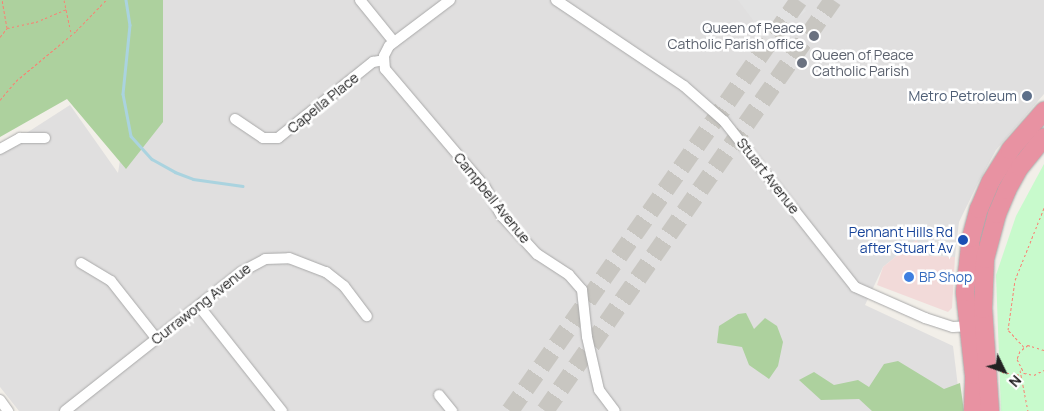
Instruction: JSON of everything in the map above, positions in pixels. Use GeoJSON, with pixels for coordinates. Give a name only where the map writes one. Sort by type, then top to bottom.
{"type":"FeatureCollection","features":[{"type":"Feature","properties":{"kind":"highway"},"geometry":{"type":"LineString","coordinates":[[990,411],[967,262],[979,209],[1010,150],[1044,111]]}},
{"type":"Feature","properties":{"kind":"highway"},"geometry":{"type":"LineString","coordinates":[[973,411],[976,326],[985,259],[997,214],[1020,167],[1044,137]]}},
{"type":"Feature","properties":{"kind":"street"},"geometry":{"type":"LineString","coordinates":[[360,0],[394,42]]}},
{"type":"Feature","properties":{"kind":"street"},"geometry":{"type":"LineString","coordinates":[[384,60],[394,42],[450,0]]}},
{"type":"Feature","properties":{"kind":"street","name":"Stuart Avenue"},"geometry":{"type":"LineString","coordinates":[[556,0],[684,86],[724,120],[855,287],[925,318],[953,327],[976,326]]}},
{"type":"Feature","properties":{"kind":"street","name":"Capella Place"},"geometry":{"type":"LineString","coordinates":[[235,119],[263,138],[278,138],[373,62],[384,60]]}},
{"type":"Feature","properties":{"kind":"street","name":"Campbell Avenue"},"geometry":{"type":"LineString","coordinates":[[384,60],[392,78],[485,187],[502,216],[538,254],[569,275],[582,290],[587,337],[599,390],[615,411]]}},
{"type":"Feature","properties":{"kind":"street"},"geometry":{"type":"LineString","coordinates":[[0,149],[20,138],[45,138]]}},
{"type":"Feature","properties":{"kind":"street","name":"Currawong Avenue"},"geometry":{"type":"LineString","coordinates":[[65,411],[254,262],[282,258],[302,261],[336,278],[367,316]]}},
{"type":"Feature","properties":{"kind":"street"},"geometry":{"type":"LineString","coordinates":[[81,263],[111,281],[156,338]]}},
{"type":"Feature","properties":{"kind":"street"},"geometry":{"type":"LineString","coordinates":[[199,306],[282,411]]}},
{"type":"Feature","properties":{"kind":"street"},"geometry":{"type":"LineString","coordinates":[[438,395],[452,411]]}},
{"type":"Feature","properties":{"kind":"street"},"geometry":{"type":"LineString","coordinates":[[0,400],[8,411]]}},
{"type":"Feature","properties":{"kind":"path"},"geometry":{"type":"LineString","coordinates":[[2,0],[7,28]]}},
{"type":"Feature","properties":{"kind":"path"},"geometry":{"type":"LineString","coordinates":[[64,0],[72,34]]}},
{"type":"Feature","properties":{"kind":"path"},"geometry":{"type":"LineString","coordinates":[[0,100],[16,81],[72,34],[106,0]]}},
{"type":"Feature","properties":{"kind":"path"},"geometry":{"type":"LineString","coordinates":[[0,37],[7,28],[36,22],[66,9]]}},
{"type":"Feature","properties":{"kind":"path"},"geometry":{"type":"LineString","coordinates":[[1024,347],[1008,330],[1015,280],[1044,208]]}},
{"type":"Feature","properties":{"kind":"path"},"geometry":{"type":"LineString","coordinates":[[1028,411],[1017,359],[1024,347],[1033,344],[1044,350]]}},
{"type":"Feature","properties":{"kind":"path"},"geometry":{"type":"LineString","coordinates":[[1020,369],[1029,375],[1043,371]]}},
{"type":"Feature","properties":{"kind":"path"},"geometry":{"type":"LineString","coordinates":[[996,371],[1021,375]]}},
{"type":"Feature","properties":{"kind":"shaded area"},"geometry":{"type":"Polygon","coordinates":[[[145,0],[1044,0],[1044,94],[996,150],[959,222],[955,257],[929,256],[916,240],[883,267],[865,305],[953,346],[961,411],[19,411],[0,387],[0,150],[70,105],[118,173],[145,0]]]}},
{"type":"Feature","properties":{"kind":"shaded area"},"geometry":{"type":"Polygon","coordinates":[[[738,0],[798,0],[806,11],[768,40],[738,0]]]}},
{"type":"Feature","properties":{"kind":"shaded area"},"geometry":{"type":"Polygon","coordinates":[[[916,240],[929,256],[955,257],[952,308],[948,312],[877,285],[883,267],[916,240]]]}},
{"type":"Feature","properties":{"kind":"green space"},"geometry":{"type":"Polygon","coordinates":[[[0,0],[163,0],[163,122],[126,169],[67,99],[0,137],[0,0]]]}},
{"type":"Feature","properties":{"kind":"green space"},"geometry":{"type":"Polygon","coordinates":[[[1044,164],[1044,411],[1001,411],[996,275],[1016,216],[1044,164]]]}},
{"type":"Feature","properties":{"kind":"green space"},"geometry":{"type":"Polygon","coordinates":[[[746,313],[754,329],[765,318],[777,326],[783,342],[778,366],[769,379],[749,365],[742,347],[717,343],[719,326],[738,314],[746,313]]]}},
{"type":"Feature","properties":{"kind":"green space"},"geometry":{"type":"Polygon","coordinates":[[[898,361],[944,389],[960,383],[964,411],[872,411],[859,399],[821,400],[799,380],[814,372],[834,385],[858,380],[869,387],[884,364],[898,361]]]}},
{"type":"Feature","properties":{"kind":"waterway"},"geometry":{"type":"LineString","coordinates":[[126,0],[130,25],[123,94],[131,136],[152,159],[175,172],[193,179],[243,186]]}},
{"type":"Feature","properties":{"kind":"tunnel"},"geometry":{"type":"LineString","coordinates":[[510,411],[799,0]]}},
{"type":"Feature","properties":{"kind":"tunnel"},"geometry":{"type":"LineString","coordinates":[[545,411],[833,0]]}},
{"type":"Feature","properties":{"kind":"place","name":"Queen of Peace Catholic Parish office"},"geometry":{"type":"Point","coordinates":[814,36]}},
{"type":"Feature","properties":{"kind":"place","name":"Queen of Peace Catholic Parish"},"geometry":{"type":"Point","coordinates":[802,63]}},
{"type":"Feature","properties":{"kind":"place","name":"Metro Petroleum"},"geometry":{"type":"Point","coordinates":[1027,96]}},
{"type":"Feature","properties":{"kind":"place","name":"Pennant Hills Rd after Stuart Av"},"geometry":{"type":"Point","coordinates":[963,240]}},
{"type":"Feature","properties":{"kind":"place","name":"BP Shop"},"geometry":{"type":"Point","coordinates":[909,277]}}]}
